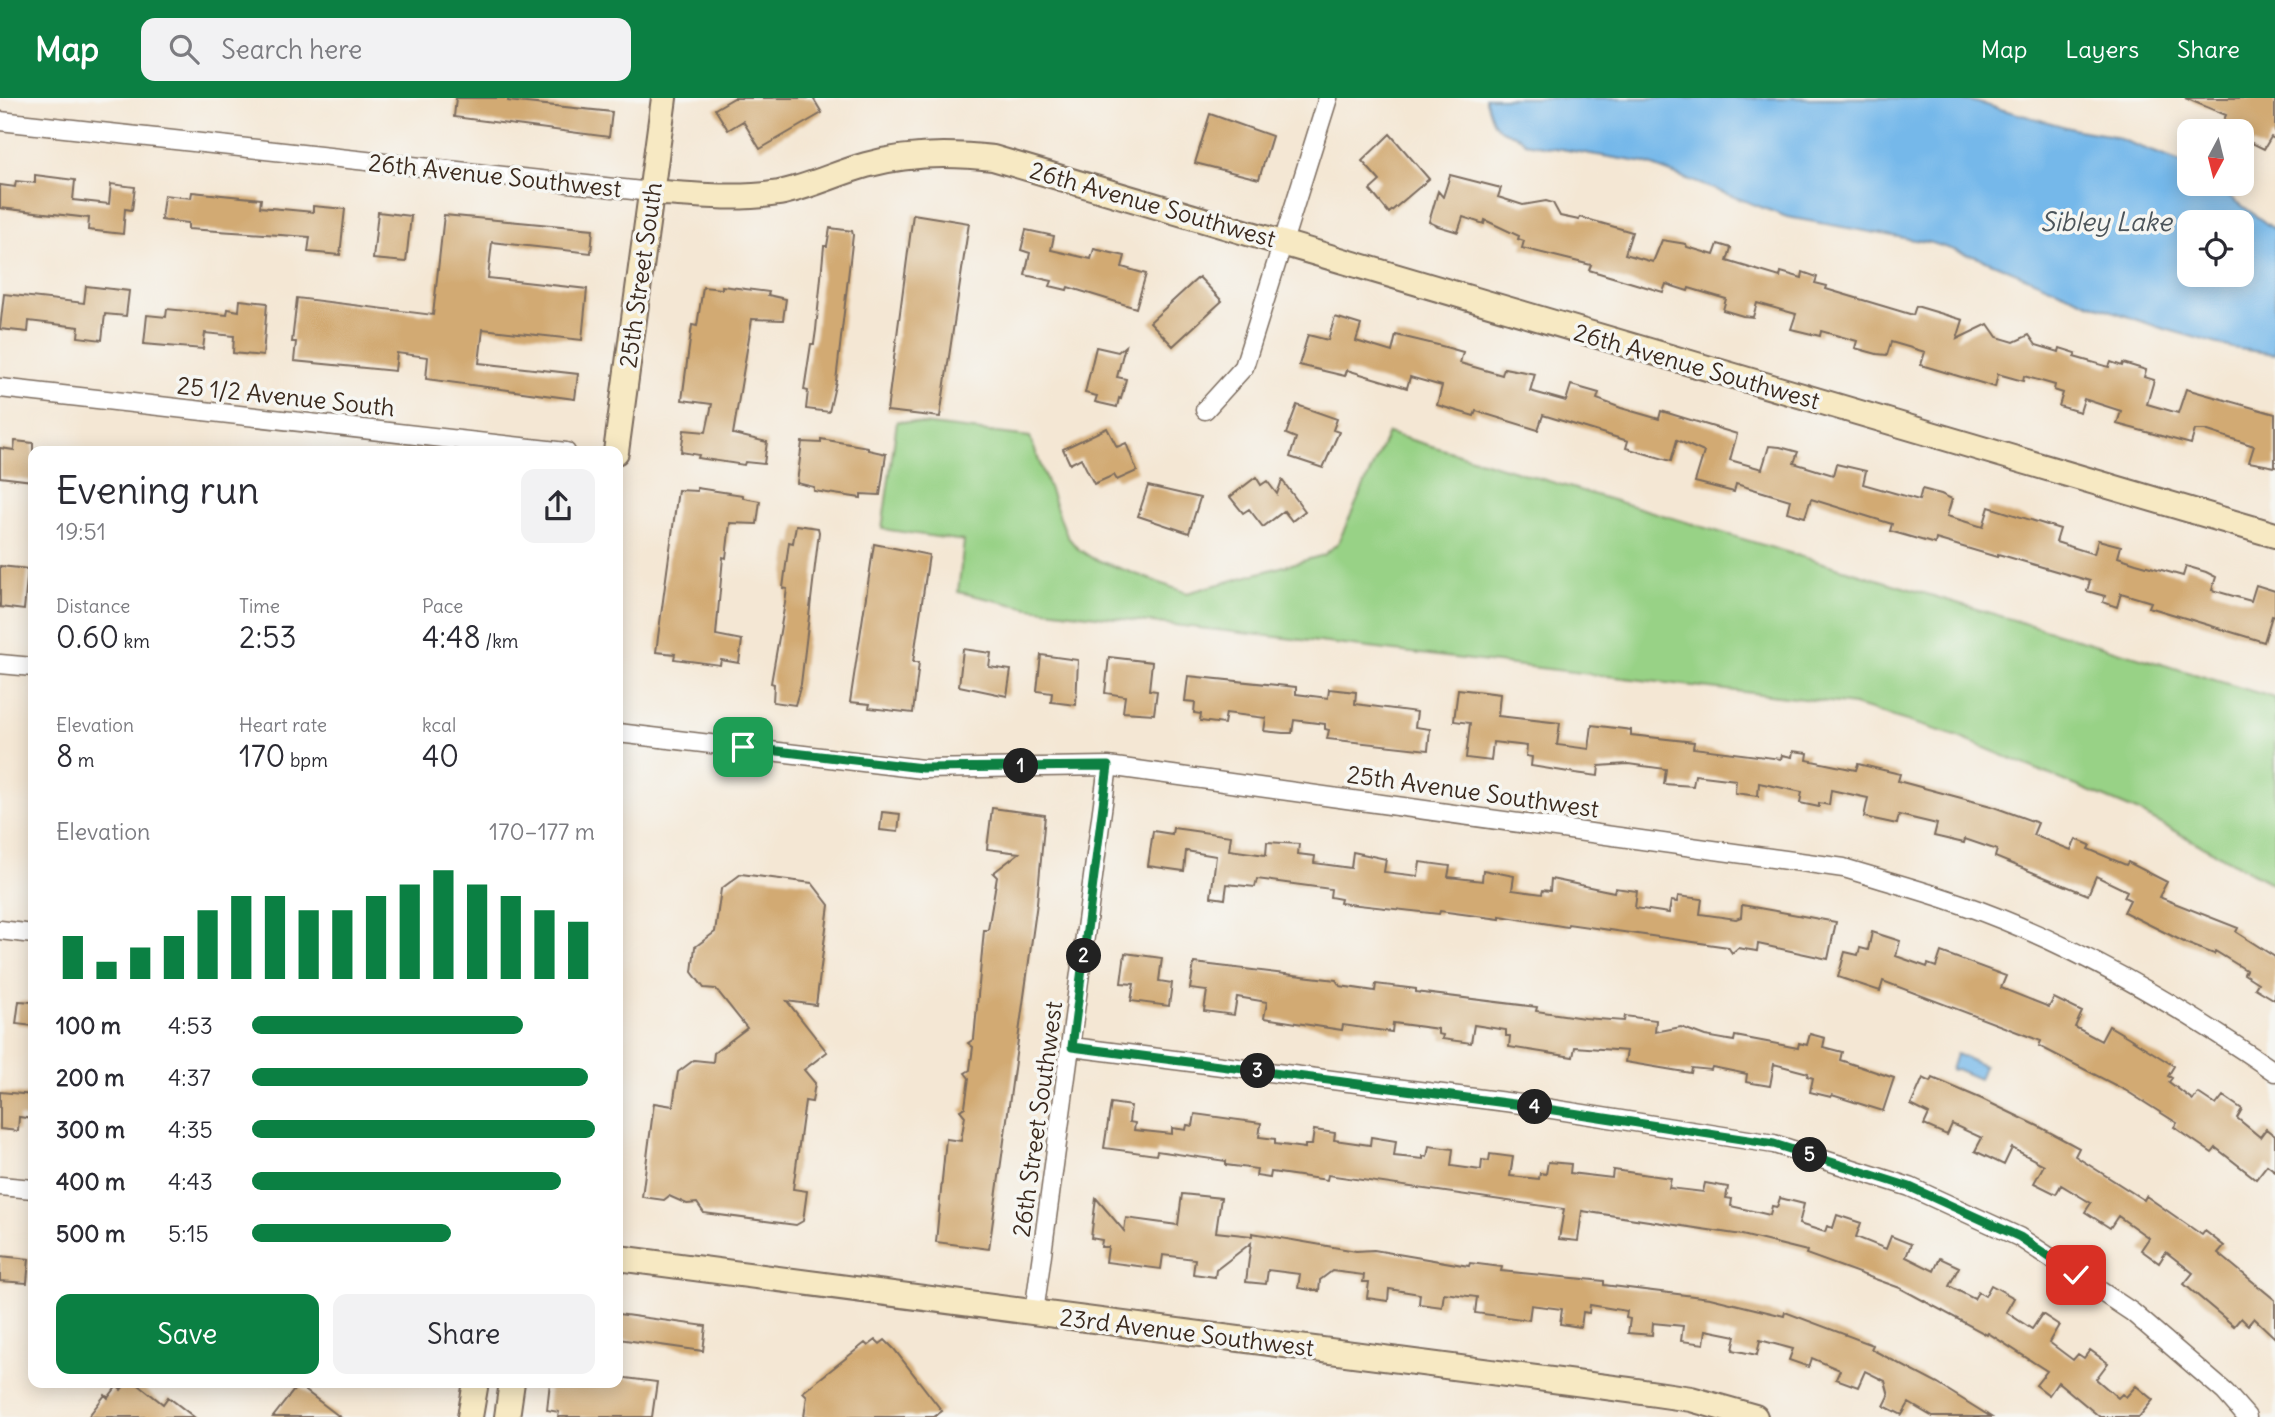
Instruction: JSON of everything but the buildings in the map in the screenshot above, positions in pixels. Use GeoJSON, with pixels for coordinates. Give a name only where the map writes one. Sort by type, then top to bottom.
{"type":"FeatureCollection","features":[{"type":"Feature","properties":{"kind":"street","name":"25th Street South"},"geometry":{"type":"LineString","coordinates":[[617,446],[664,98]]}},
{"type":"Feature","properties":{"kind":"street"},"geometry":{"type":"LineString","coordinates":[[1205,411],[1244,367],[1328,98]]}},
{"type":"Feature","properties":{"kind":"street","name":"26th Avenue Southwest"},"geometry":{"type":"LineString","coordinates":[[0,121],[651,192],[749,196],[781,192],[866,165],[904,157],[968,155],[1016,164],[1282,241],[1492,307],[2275,535]]}},
{"type":"Feature","properties":{"kind":"street","name":"25 1/2 Avenue South"},"geometry":{"type":"LineString","coordinates":[[0,388],[513,446]]}},
{"type":"Feature","properties":{"kind":"street"},"geometry":{"type":"LineString","coordinates":[[0,664],[28,667]]}},
{"type":"Feature","properties":{"kind":"street","name":"25th Avenue Southwest"},"geometry":{"type":"LineString","coordinates":[[623,734],[922,768],[1108,766],[1844,868],[1962,904],[2060,945],[2207,1025],[2275,1072]]}},
{"type":"Feature","properties":{"kind":"street","name":"26th Street Southwest"},"geometry":{"type":"LineString","coordinates":[[1034,1312],[1108,766]]}},
{"type":"Feature","properties":{"kind":"street"},"geometry":{"type":"LineString","coordinates":[[0,930],[28,933]]}},
{"type":"Feature","properties":{"kind":"street"},"geometry":{"type":"LineString","coordinates":[[1072,1047],[1514,1104],[1774,1144],[1910,1187],[2020,1237],[2132,1312],[2225,1392],[2247,1417]]}},
{"type":"Feature","properties":{"kind":"street"},"geometry":{"type":"LineString","coordinates":[[0,1186],[28,1189]]}},
{"type":"Feature","properties":{"kind":"street","name":"23rd Avenue Southwest"},"geometry":{"type":"LineString","coordinates":[[623,1259],[1629,1390],[1691,1399],[1755,1417]]}},
{"type":"Feature","properties":{"kind":"street"},"geometry":{"type":"LineString","coordinates":[[470,1417],[475,1388]]}},
{"type":"Feature","properties":{"kind":"street"},"geometry":{"type":"LineString","coordinates":[[507,1417],[511,1388]]}},
{"type":"Feature","properties":{"kind":"green space"},"geometry":{"type":"Polygon","coordinates":[[[897,421],[1030,437],[1067,536],[1077,548],[1092,558],[1187,593],[1324,555],[1338,543],[1388,433],[2275,698],[2275,885],[2139,812],[1956,736],[1854,705],[1029,608],[958,592],[964,541],[882,529],[897,421]]]}},
{"type":"Feature","properties":{"kind":"water","name":"Sibley Lake"},"geometry":{"type":"Polygon","coordinates":[[[1485,98],[1944,98],[1971,101],[2077,130],[2109,135],[2177,161],[2177,196],[2229,196],[2248,210],[2177,210],[2177,287],[2254,287],[2254,214],[2275,230],[2275,354],[2232,348],[2158,327],[2086,302],[1988,261],[1932,243],[1787,217],[1645,163],[1525,143],[1519,137],[1497,127],[1485,98]]]}},
{"type":"Feature","properties":{"kind":"water"},"geometry":{"type":"Polygon","coordinates":[[[1956,1054],[1984,1066],[1979,1079],[1956,1069],[1951,1070],[1956,1054]]]}},
{"type":"Feature","properties":{"kind":"route"},"geometry":{"type":"LineString","coordinates":[[743,747],[956,770],[1088,764],[1108,766],[1072,1047],[1514,1104],[1774,1144],[1910,1187],[2020,1237],[2076,1275]]}}]}
